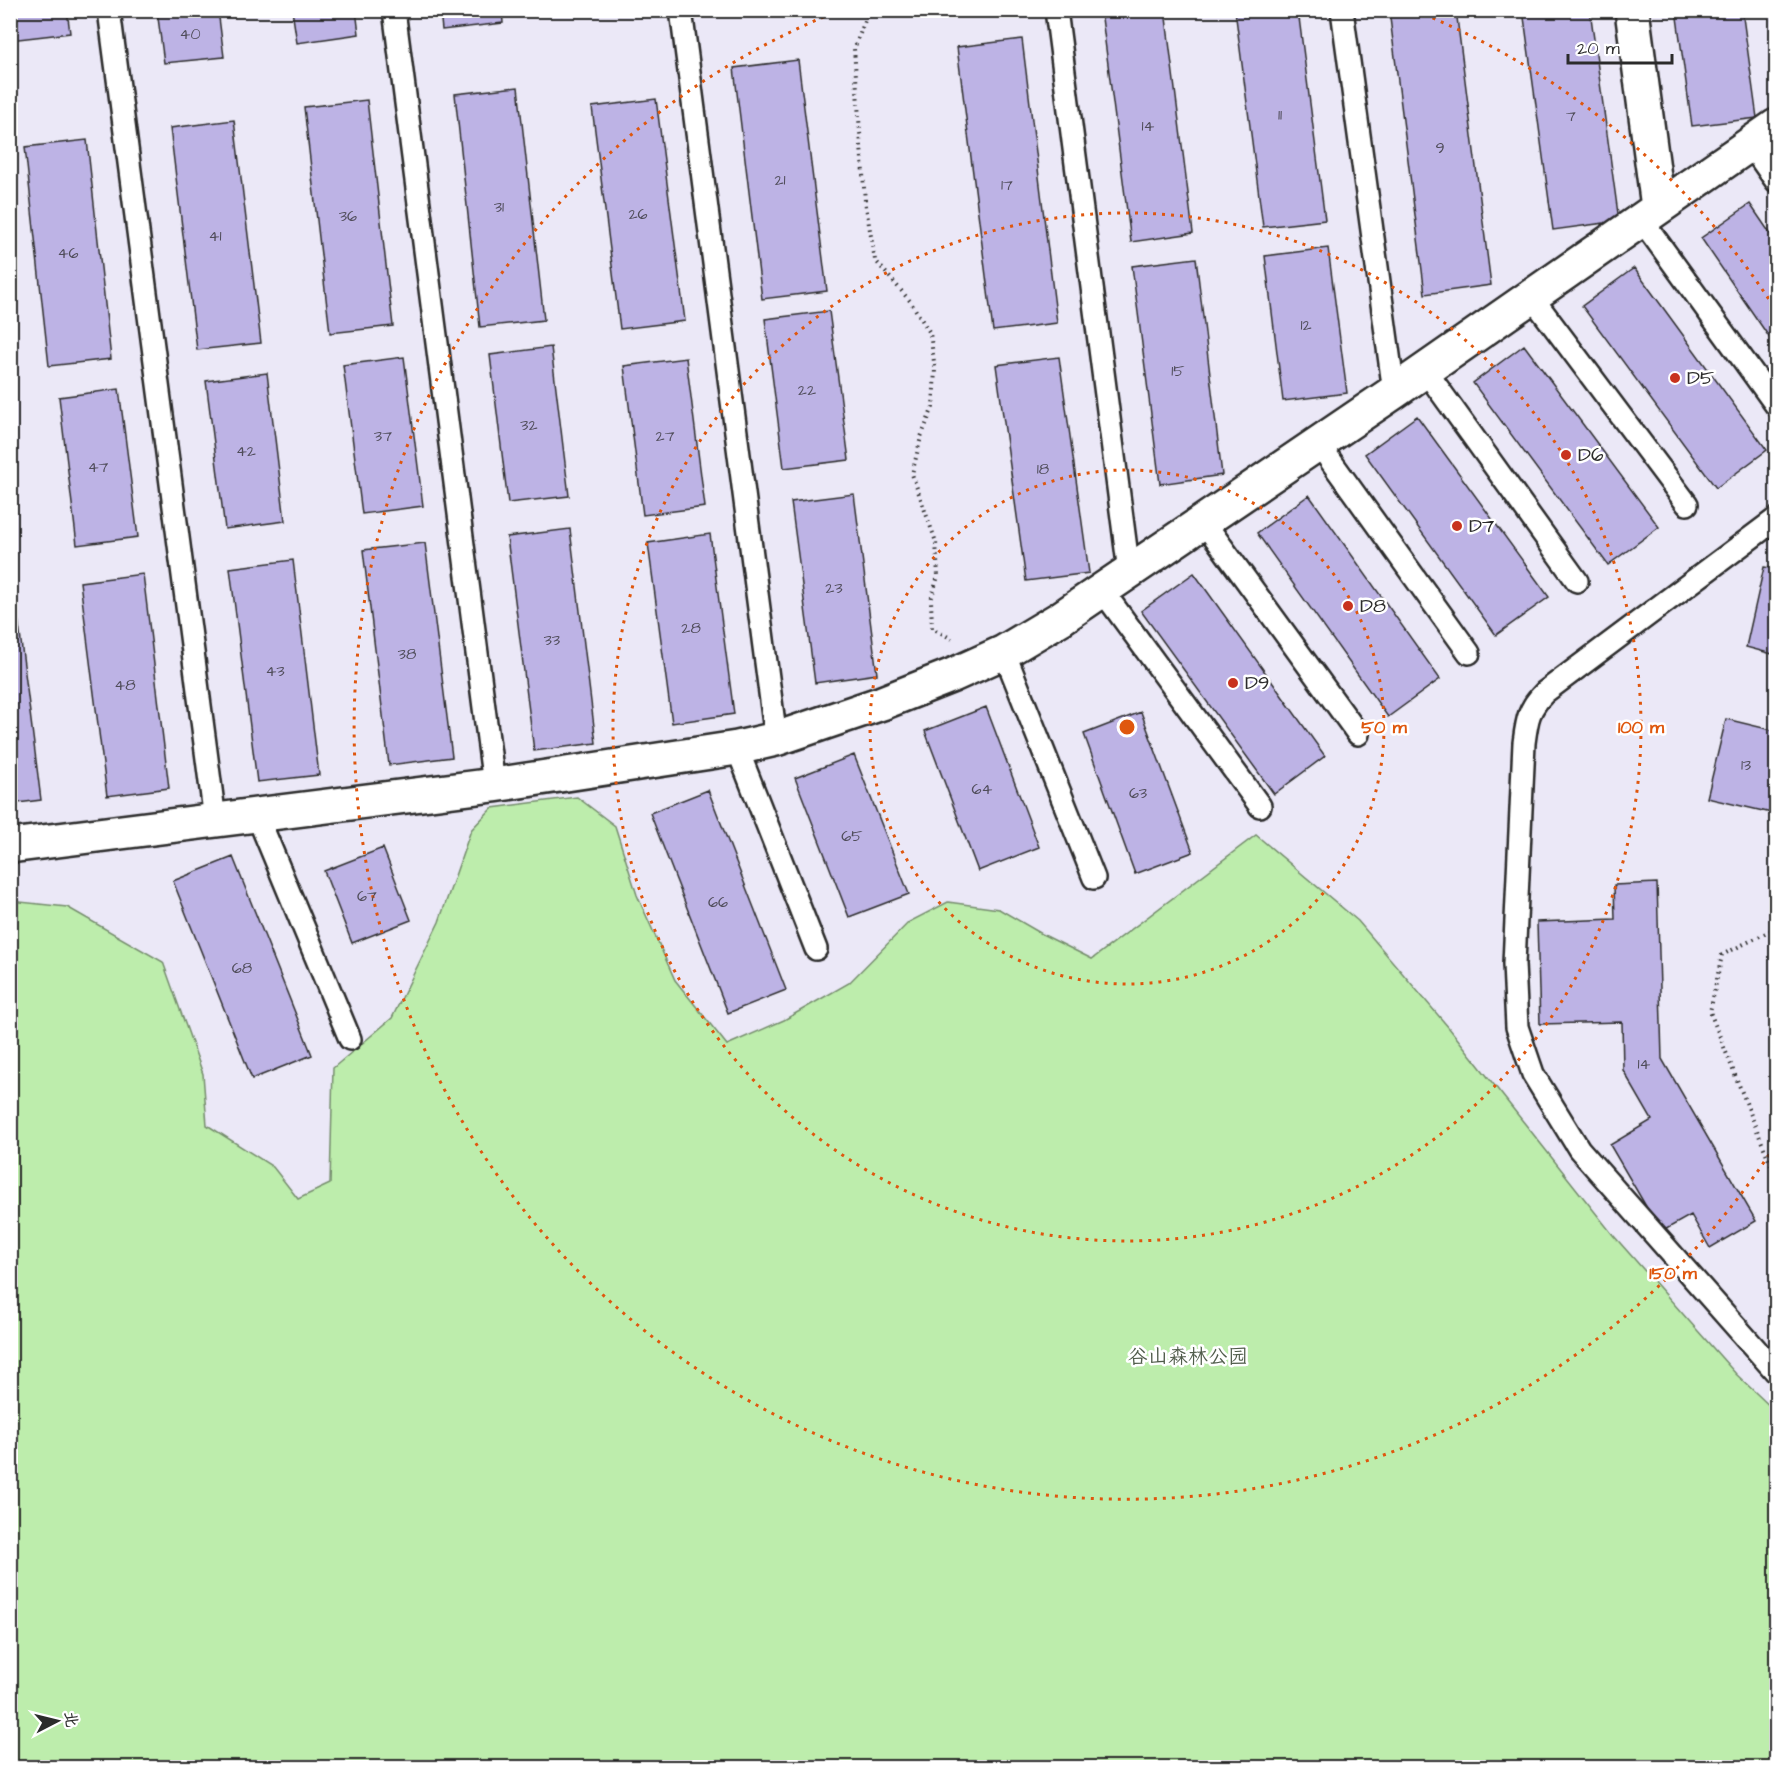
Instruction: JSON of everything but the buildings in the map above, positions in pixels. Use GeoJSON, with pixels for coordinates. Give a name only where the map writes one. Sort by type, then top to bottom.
{"type":"FeatureCollection","features":[{"type":"Feature","properties":{"kind":"street"},"geometry":{"type":"LineString","coordinates":[[1632,10],[1650,213]]}},
{"type":"Feature","properties":{"kind":"street"},"geometry":{"type":"LineString","coordinates":[[10,846],[494,785],[737,748],[776,739],[882,703],[953,675],[1004,652],[1102,590],[1394,392],[1763,135]]}},
{"type":"Feature","properties":{"kind":"lane"},"geometry":{"type":"LineString","coordinates":[[108,10],[215,820]]}},
{"type":"Feature","properties":{"kind":"lane"},"geometry":{"type":"LineString","coordinates":[[394,10],[494,785]]}},
{"type":"Feature","properties":{"kind":"lane"},"geometry":{"type":"LineString","coordinates":[[681,10],[776,739]]}},
{"type":"Feature","properties":{"kind":"lane"},"geometry":{"type":"LineString","coordinates":[[1056,10],[1129,572]]}},
{"type":"Feature","properties":{"kind":"lane"},"geometry":{"type":"LineString","coordinates":[[1342,10],[1394,392]]}},
{"type":"Feature","properties":{"kind":"lane"},"geometry":{"type":"LineString","coordinates":[[1763,135],[1776,181]]}},
{"type":"Feature","properties":{"kind":"lane"},"geometry":{"type":"LineString","coordinates":[[1650,213],[1776,405]]}},
{"type":"Feature","properties":{"kind":"lane"},"geometry":{"type":"LineString","coordinates":[[1531,296],[1687,504]]}},
{"type":"Feature","properties":{"kind":"lane"},"geometry":{"type":"LineString","coordinates":[[1425,370],[1577,581]]}},
{"type":"Feature","properties":{"kind":"lane"},"geometry":{"type":"LineString","coordinates":[[1318,443],[1469,653]]}},
{"type":"Feature","properties":{"kind":"lane"},"geometry":{"type":"LineString","coordinates":[[1776,519],[1545,692],[1532,705],[1524,742],[1514,964],[1517,1027],[1533,1074],[1579,1149],[1776,1372]]}},
{"type":"Feature","properties":{"kind":"lane"},"geometry":{"type":"LineString","coordinates":[[1203,520],[1358,734]]}},
{"type":"Feature","properties":{"kind":"lane"},"geometry":{"type":"LineString","coordinates":[[1102,590],[1260,807]]}},
{"type":"Feature","properties":{"kind":"lane"},"geometry":{"type":"LineString","coordinates":[[1004,652],[1094,878]]}},
{"type":"Feature","properties":{"kind":"lane"},"geometry":{"type":"LineString","coordinates":[[737,748],[816,949]]}},
{"type":"Feature","properties":{"kind":"lane"},"geometry":{"type":"LineString","coordinates":[[257,815],[350,1039]]}},
{"type":"Feature","properties":{"kind":"path"},"geometry":{"type":"LineString","coordinates":[[869,10],[854,49],[865,201],[875,260],[910,301],[930,333],[935,369],[933,407],[921,437],[912,474],[936,542],[938,576],[931,600],[932,628],[951,638],[1004,652]]}},
{"type":"Feature","properties":{"kind":"path"},"geometry":{"type":"LineString","coordinates":[[1776,928],[1722,955],[1710,1012],[1776,1178]]}},
{"type":"Feature","properties":{"kind":"green space","name":"谷山森林公园"},"geometry":{"type":"Polygon","coordinates":[[[577,797],[615,826],[637,895],[675,980],[727,1045],[784,1020],[849,983],[909,922],[948,902],[999,909],[1092,959],[1256,835],[1358,921],[1449,1028],[1613,1235],[1736,1374],[1776,1412],[1776,1767],[11,1767],[11,901],[67,907],[163,962],[203,1074],[207,1125],[273,1167],[298,1199],[330,1184],[333,1068],[392,1018],[439,922],[471,830],[492,808],[577,797]]]}},
{"type":"Feature","properties":{"kind":"place","name":"D5"},"geometry":{"type":"Point","coordinates":[1675,378]}},
{"type":"Feature","properties":{"kind":"place","name":"D6"},"geometry":{"type":"Point","coordinates":[1566,455]}},
{"type":"Feature","properties":{"kind":"place","name":"D7"},"geometry":{"type":"Point","coordinates":[1457,526]}},
{"type":"Feature","properties":{"kind":"place","name":"D8"},"geometry":{"type":"Point","coordinates":[1348,606]}},
{"type":"Feature","properties":{"kind":"place","name":"D9"},"geometry":{"type":"Point","coordinates":[1233,683]}}]}
